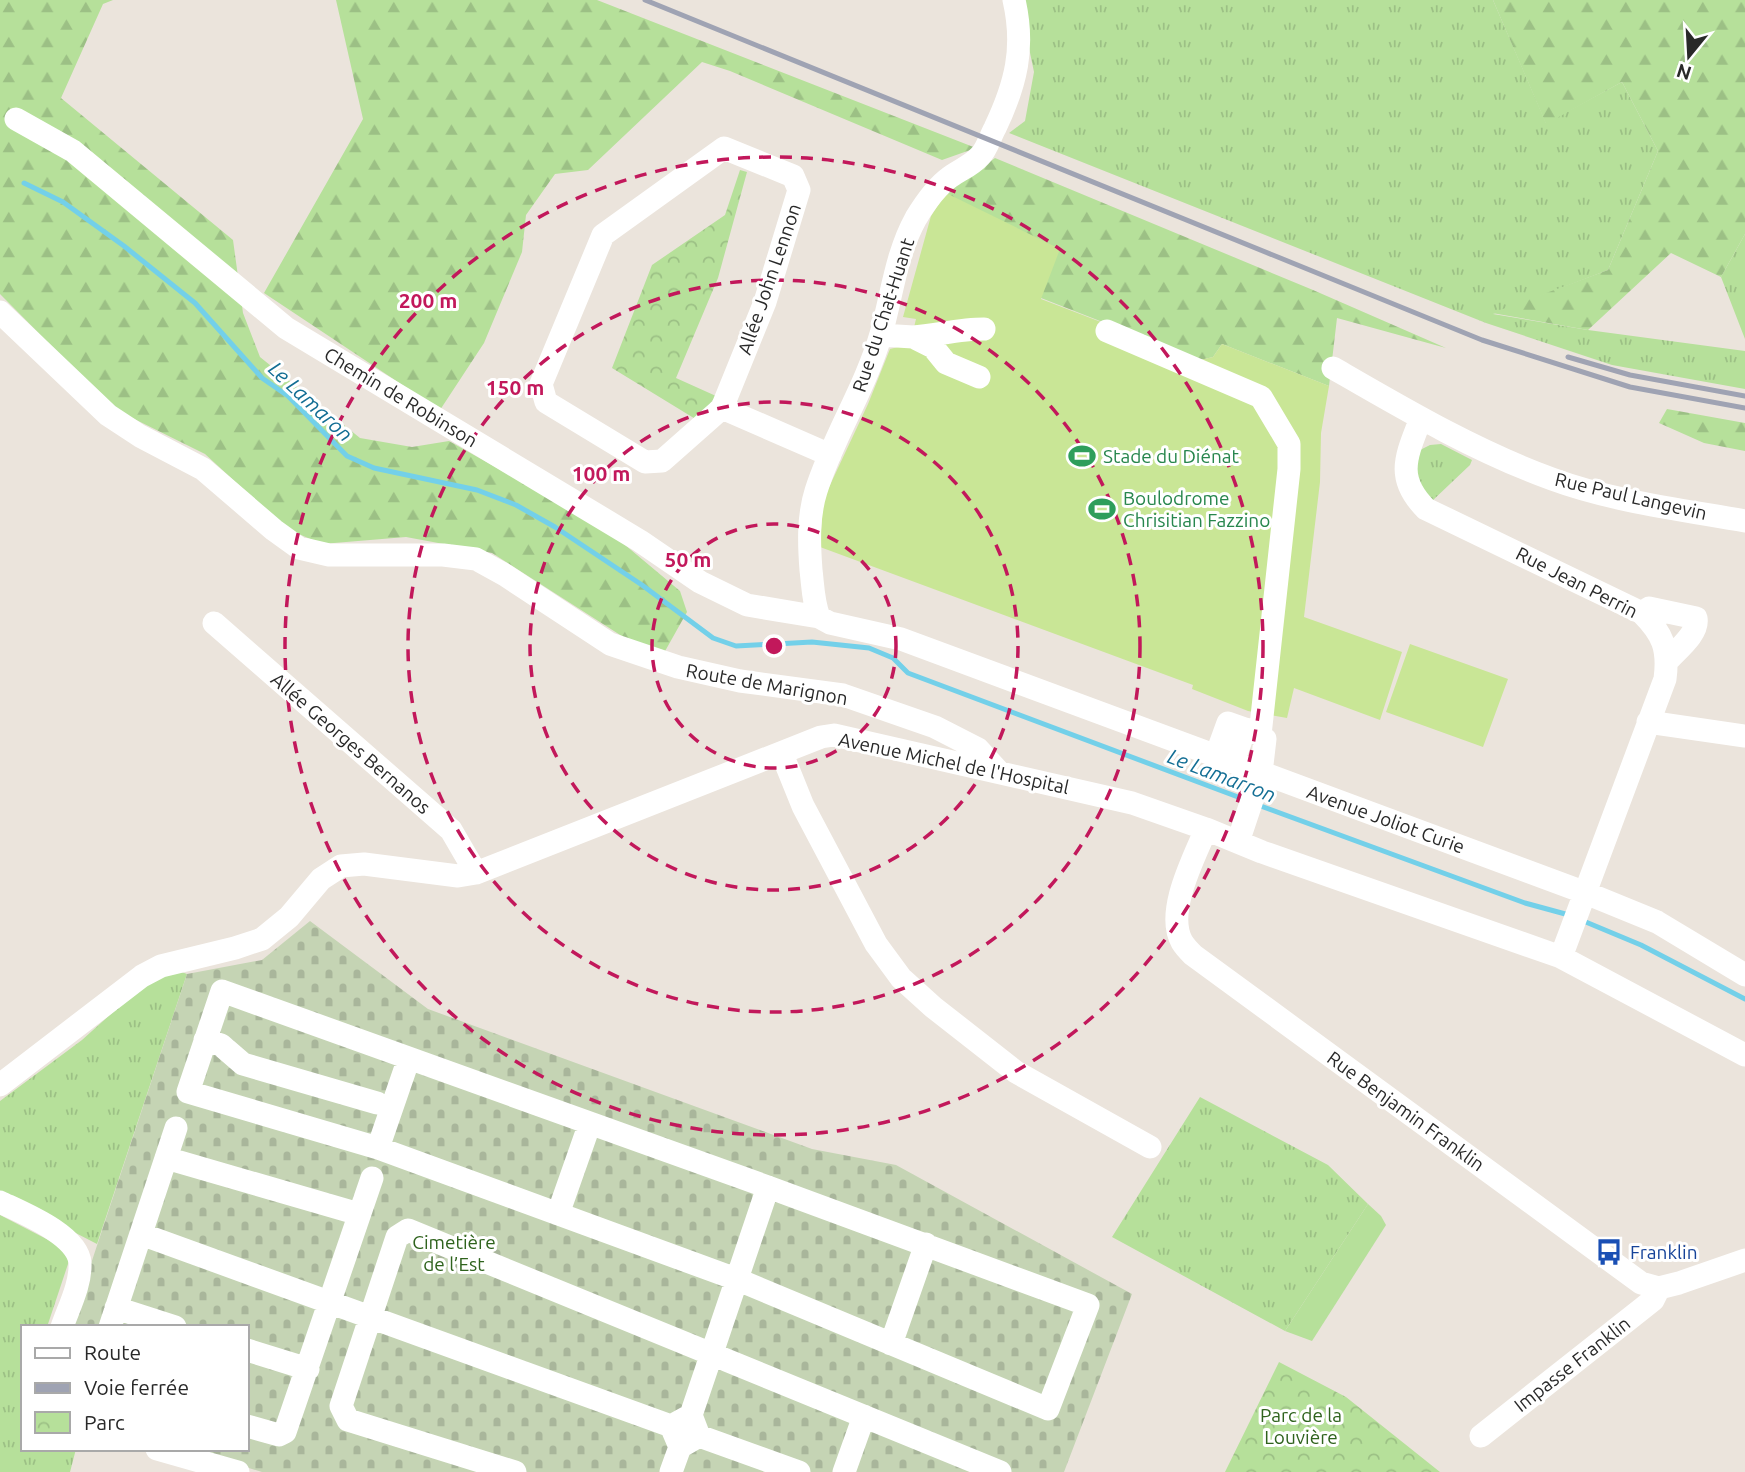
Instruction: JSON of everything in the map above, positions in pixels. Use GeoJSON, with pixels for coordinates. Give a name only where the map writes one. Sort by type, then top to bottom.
{"type":"FeatureCollection","features":[{"type":"Feature","properties":{"kind":"street","name":"Rue du Chat-Huant"},"geometry":{"type":"LineString","coordinates":[[819,617],[815,607],[809,548],[815,493],[862,387],[881,335],[899,257],[916,218],[934,192],[951,176],[970,167],[982,154],[1004,109],[1015,79],[1020,47],[1014,0]]}},
{"type":"Feature","properties":{"kind":"street","name":"Chemin de Robinson"},"geometry":{"type":"LineString","coordinates":[[16,119],[74,151],[286,328],[640,541],[730,599],[747,605],[819,617]]}},
{"type":"Feature","properties":{"kind":"street","name":"Allée John Lennon"},"geometry":{"type":"LineString","coordinates":[[724,148],[793,176],[799,190],[765,302],[722,408],[662,461],[645,462],[546,402],[541,384],[603,235],[724,148]]}},
{"type":"Feature","properties":{"kind":"street","name":"Route de Marignon"},"geometry":{"type":"LineString","coordinates":[[0,312],[108,415],[203,469],[299,548],[329,555],[443,555],[476,559],[610,644],[678,667],[740,681],[843,695],[935,727],[978,748],[999,772]]}},
{"type":"Feature","properties":{"kind":"street"},"geometry":{"type":"LineString","coordinates":[[881,335],[913,337],[964,329],[984,329]]}},
{"type":"Feature","properties":{"kind":"street"},"geometry":{"type":"LineString","coordinates":[[1107,331],[1261,397],[1289,444],[1284,521],[1253,732]]}},
{"type":"Feature","properties":{"kind":"street"},"geometry":{"type":"LineString","coordinates":[[913,337],[933,347],[952,369],[979,377]]}},
{"type":"Feature","properties":{"kind":"street","name":"Rue Paul Langevin"},"geometry":{"type":"LineString","coordinates":[[1333,368],[1479,449],[1553,480],[1622,498],[1745,521]]}},
{"type":"Feature","properties":{"kind":"street"},"geometry":{"type":"LineString","coordinates":[[722,408],[830,455]]}},
{"type":"Feature","properties":{"kind":"street","name":"Rue Jean Perrin"},"geometry":{"type":"LineString","coordinates":[[1421,418],[1405,465],[1406,481],[1414,497],[1426,509],[1642,613],[1663,640],[1668,660]]}},
{"type":"Feature","properties":{"kind":"street"},"geometry":{"type":"LineString","coordinates":[[1561,957],[1665,679],[1668,660],[1695,630],[1697,624],[1696,618],[1648,608],[1642,613]]}},
{"type":"Feature","properties":{"kind":"street","name":"Avenue Joliot Curie"},"geometry":{"type":"LineString","coordinates":[[819,617],[830,623],[901,639],[1225,759],[1259,781],[1582,902],[1657,922],[1745,975]]}},
{"type":"Feature","properties":{"kind":"street","name":"Allée Georges Bernanos"},"geometry":{"type":"LineString","coordinates":[[214,622],[451,831],[476,873]]}},
{"type":"Feature","properties":{"kind":"street"},"geometry":{"type":"LineString","coordinates":[[1648,722],[1745,736]]}},
{"type":"Feature","properties":{"kind":"street"},"geometry":{"type":"LineString","coordinates":[[1225,759],[1228,723],[1265,739],[1259,781],[1238,842]]}},
{"type":"Feature","properties":{"kind":"street","name":"Avenue Michel de l'Hospital"},"geometry":{"type":"LineString","coordinates":[[0,1085],[142,976],[161,966],[262,939],[289,917],[321,879],[341,866],[364,864],[458,876],[476,873],[821,737],[834,735],[1132,803],[1561,957],[1745,1055]]}},
{"type":"Feature","properties":{"kind":"street"},"geometry":{"type":"LineString","coordinates":[[782,754],[803,806],[870,933],[901,978],[933,1007],[1016,1072],[1150,1147]]}},
{"type":"Feature","properties":{"kind":"street","name":"Rue Benjamin Franklin"},"geometry":{"type":"LineString","coordinates":[[1206,829],[1181,892],[1177,918],[1181,940],[1193,955],[1642,1283],[1658,1288]]}},
{"type":"Feature","properties":{"kind":"street"},"geometry":{"type":"LineString","coordinates":[[222,991],[926,1244],[1088,1305],[1048,1409],[736,1279],[378,1148],[188,1092],[205,1040],[222,991]]}},
{"type":"Feature","properties":{"kind":"street"},"geometry":{"type":"LineString","coordinates":[[205,1040],[221,1045],[243,1064],[377,1103]]}},
{"type":"Feature","properties":{"kind":"street"},"geometry":{"type":"LineString","coordinates":[[378,1148],[409,1058]]}},
{"type":"Feature","properties":{"kind":"street"},"geometry":{"type":"LineString","coordinates":[[558,1214],[590,1123]]}},
{"type":"Feature","properties":{"kind":"street"},"geometry":{"type":"LineString","coordinates":[[163,1325],[113,1317],[176,1128]]}},
{"type":"Feature","properties":{"kind":"street"},"geometry":{"type":"LineString","coordinates":[[166,1158],[359,1214]]}},
{"type":"Feature","properties":{"kind":"street"},"geometry":{"type":"LineString","coordinates":[[248,1426],[279,1435],[285,1432],[372,1178]]}},
{"type":"Feature","properties":{"kind":"street"},"geometry":{"type":"LineString","coordinates":[[671,1472],[768,1187]]}},
{"type":"Feature","properties":{"kind":"street"},"geometry":{"type":"LineString","coordinates":[[0,1202],[64,1237],[76,1250],[80,1262],[79,1278],[63,1325]]}},
{"type":"Feature","properties":{"kind":"street"},"geometry":{"type":"LineString","coordinates":[[515,1472],[348,1420],[341,1406],[397,1237],[408,1230],[1000,1472]]}},
{"type":"Feature","properties":{"kind":"street"},"geometry":{"type":"LineString","coordinates":[[141,1234],[799,1472]]}},
{"type":"Feature","properties":{"kind":"street"},"geometry":{"type":"LineString","coordinates":[[891,1344],[926,1244]]}},
{"type":"Feature","properties":{"kind":"street"},"geometry":{"type":"LineString","coordinates":[[1658,1288],[1745,1260]]}},
{"type":"Feature","properties":{"kind":"street","name":"Impasse Franklin"},"geometry":{"type":"LineString","coordinates":[[1481,1436],[1653,1300],[1658,1288]]}},
{"type":"Feature","properties":{"kind":"street"},"geometry":{"type":"LineString","coordinates":[[248,1350],[308,1369]]}},
{"type":"Feature","properties":{"kind":"street"},"geometry":{"type":"LineString","coordinates":[[844,1472],[864,1416]]}},
{"type":"Feature","properties":{"kind":"street"},"geometry":{"type":"LineString","coordinates":[[164,1451],[238,1472]]}},
{"type":"Feature","properties":{"kind":"green space"},"geometry":{"type":"Polygon","coordinates":[[[0,0],[113,0],[103,4],[61,98],[233,240],[243,313],[260,357],[360,438],[412,447],[449,441],[606,529],[680,591],[687,612],[664,653],[628,640],[492,553],[406,537],[322,544],[287,529],[205,454],[114,409],[0,294],[0,0]]]}},
{"type":"Feature","properties":{"kind":"green space"},"geometry":{"type":"Polygon","coordinates":[[[336,0],[597,0],[976,148],[942,160],[730,71],[702,62],[588,170],[555,174],[526,215],[522,252],[484,343],[440,410],[264,293],[363,119],[336,0]]]}},
{"type":"Feature","properties":{"kind":"green space"},"geometry":{"type":"Polygon","coordinates":[[[1019,0],[1493,0],[1546,123],[1622,82],[1658,151],[1608,270],[1493,314],[1745,351],[1745,389],[1612,365],[1486,323],[1009,133],[1025,121],[1034,72],[1019,0]]]}},
{"type":"Feature","properties":{"kind":"green space"},"geometry":{"type":"Polygon","coordinates":[[[1493,0],[1745,0],[1745,234],[1721,277],[1671,253],[1588,330],[1492,313],[1608,270],[1658,151],[1622,82],[1546,124],[1493,0]]]}},
{"type":"Feature","properties":{"kind":"green space"},"geometry":{"type":"Polygon","coordinates":[[[995,158],[1446,348],[1337,318],[1329,386],[1222,344],[1213,357],[1200,360],[1041,298],[946,193],[995,158]]]}},
{"type":"Feature","properties":{"kind":"green space"},"geometry":{"type":"Polygon","coordinates":[[[740,170],[747,172],[718,278],[676,378],[716,396],[697,420],[612,368],[652,265],[725,215],[740,170]]]}},
{"type":"Feature","properties":{"kind":"green space","name":"Stade du Diénat"},"geometry":{"type":"Polygon","coordinates":[[[946,193],[1060,249],[1041,299],[1200,360],[1213,357],[1222,344],[1329,386],[1321,433],[1320,482],[1304,617],[1402,652],[1380,720],[1294,688],[1287,718],[1248,711],[1192,689],[1193,685],[820,547],[823,500],[868,404],[890,349],[910,344],[916,319],[903,317],[931,216],[946,193]]]}},
{"type":"Feature","properties":{"kind":"green space"},"geometry":{"type":"Polygon","coordinates":[[[1745,234],[1745,339],[1721,277],[1745,234]]]}},
{"type":"Feature","properties":{"kind":"green space"},"geometry":{"type":"Polygon","coordinates":[[[1667,409],[1745,423],[1745,451],[1704,443],[1659,423],[1667,409]]]}},
{"type":"Feature","properties":{"kind":"green space"},"geometry":{"type":"Polygon","coordinates":[[[1441,444],[1472,460],[1431,502],[1414,481],[1420,450],[1441,444]]]}},
{"type":"Feature","properties":{"kind":"green space"},"geometry":{"type":"Polygon","coordinates":[[[1410,644],[1508,679],[1483,747],[1386,712],[1410,644]]]}},
{"type":"Feature","properties":{"kind":"green space","name":"Cimetière de l’Est"},"geometry":{"type":"Polygon","coordinates":[[[310,921],[428,1009],[812,1149],[896,1165],[1132,1294],[1064,1472],[262,1472],[194,1451],[248,1451],[248,1325],[71,1325],[187,974],[262,960],[310,921]]]}},
{"type":"Feature","properties":{"kind":"green space"},"geometry":{"type":"Polygon","coordinates":[[[176,970],[187,974],[97,1244],[0,1194],[0,1101],[82,1040],[142,986],[176,970]]]}},
{"type":"Feature","properties":{"kind":"green space"},"geometry":{"type":"Polygon","coordinates":[[[1200,1097],[1328,1165],[1368,1204],[1285,1331],[1112,1237],[1200,1097]]]}},
{"type":"Feature","properties":{"kind":"green space"},"geometry":{"type":"Polygon","coordinates":[[[1368,1204],[1386,1225],[1312,1341],[1285,1331],[1368,1204]]]}},
{"type":"Feature","properties":{"kind":"green space"},"geometry":{"type":"Polygon","coordinates":[[[0,1215],[60,1246],[69,1261],[48,1325],[21,1325],[21,1451],[75,1451],[70,1472],[0,1472],[0,1215]]]}},
{"type":"Feature","properties":{"kind":"green space","name":"Parc de la Louvière"},"geometry":{"type":"Polygon","coordinates":[[[1279,1362],[1346,1397],[1440,1472],[1225,1472],[1279,1362]]]}},
{"type":"Feature","properties":{"kind":"waterway","name":"Le Lamaron"},"geometry":{"type":"LineString","coordinates":[[24,183],[63,202],[124,246],[195,303],[262,378],[288,396],[347,456],[374,468],[477,490],[516,505],[555,527],[642,585],[713,638],[736,646],[812,642],[869,648],[893,658],[908,673],[1246,800]]}},
{"type":"Feature","properties":{"kind":"waterway","name":"Le Lamarron"},"geometry":{"type":"LineString","coordinates":[[1258,805],[1525,903],[1569,915]]}},
{"type":"Feature","properties":{"kind":"waterway","name":"Le Lamarron"},"geometry":{"type":"LineString","coordinates":[[1581,920],[1641,945],[1745,999]]}},
{"type":"Feature","properties":{"kind":"railway"},"geometry":{"type":"LineString","coordinates":[[645,0],[1482,340],[1630,387],[1745,408]]}},
{"type":"Feature","properties":{"kind":"railway"},"geometry":{"type":"LineString","coordinates":[[1568,357],[1630,375],[1745,396]]}},
{"type":"Feature","properties":{"kind":"place","name":"Stade du Diénat"},"geometry":{"type":"Point","coordinates":[1082,456]}},
{"type":"Feature","properties":{"kind":"place","name":"Boulodrome Chrisitian Fazzino"},"geometry":{"type":"Point","coordinates":[1102,509]}},
{"type":"Feature","properties":{"kind":"place","name":"Franklin"},"geometry":{"type":"Point","coordinates":[1609,1252]}}]}
